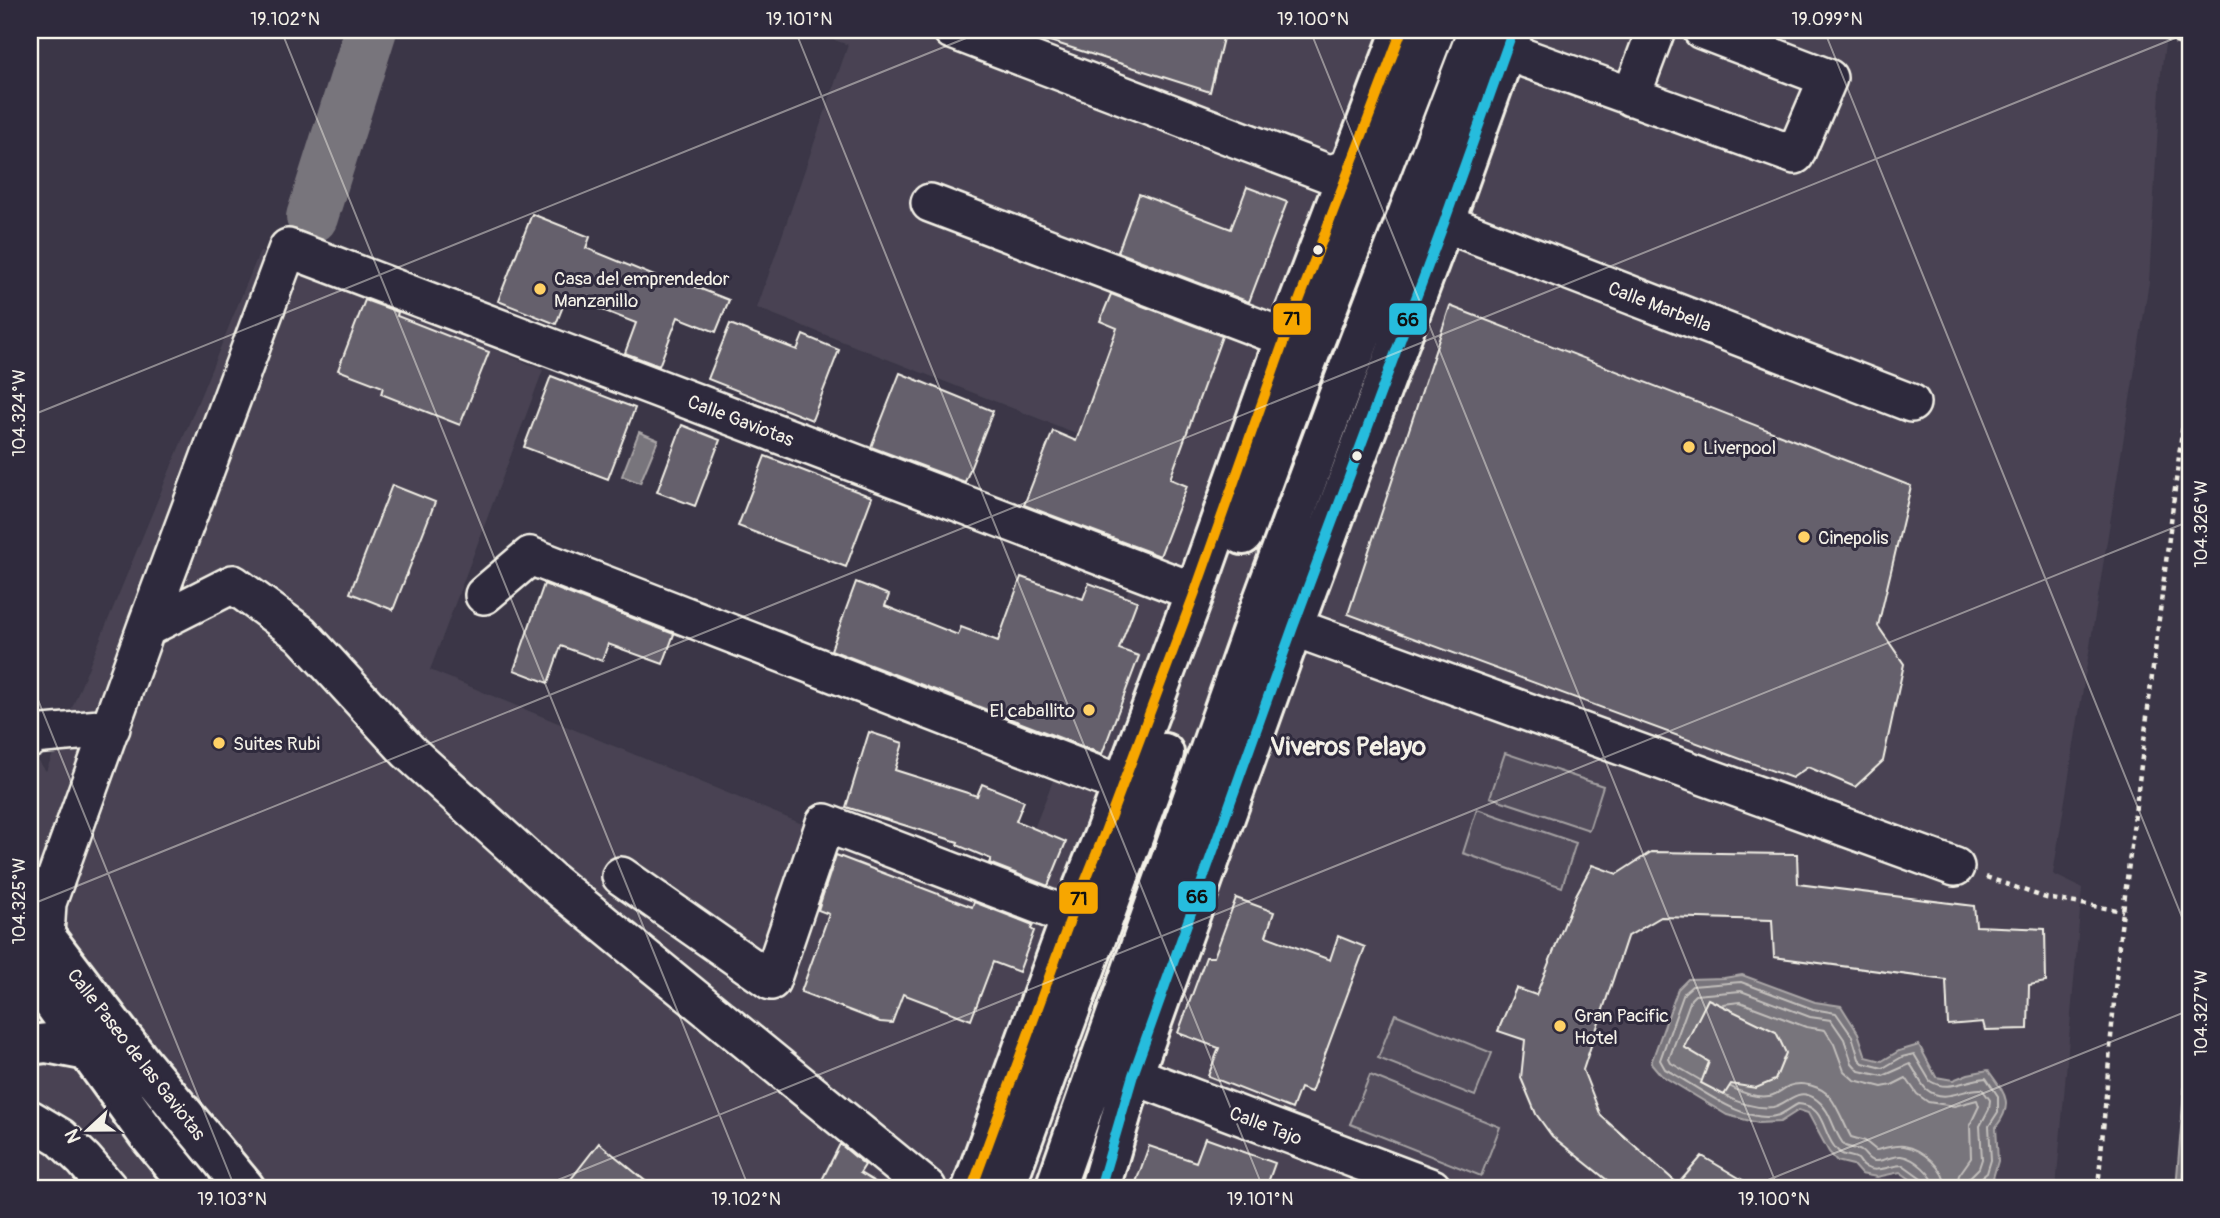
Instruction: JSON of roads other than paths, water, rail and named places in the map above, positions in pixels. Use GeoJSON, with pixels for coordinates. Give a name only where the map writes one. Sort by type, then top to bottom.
{"type":"FeatureCollection","features":[{"type":"Feature","properties":{"kind":"main road"},"geometry":{"type":"LineString","coordinates":[[972,1188],[1071,917],[1195,592],[1285,338],[1352,166],[1422,36]]}},
{"type":"Feature","properties":{"kind":"main road"},"geometry":{"type":"LineString","coordinates":[[1005,1188],[1422,36]]}},
{"type":"Feature","properties":{"kind":"main road"},"geometry":{"type":"LineString","coordinates":[[1055,1188],[1068,1149],[1126,1072],[1299,629],[1451,226],[1489,94],[1510,40]]}},
{"type":"Feature","properties":{"kind":"main road"},"geometry":{"type":"LineString","coordinates":[[1100,1188],[1126,1072],[1257,616],[1409,209],[1510,40]]}},
{"type":"Feature","properties":{"kind":"main road"},"geometry":{"type":"LineString","coordinates":[[1409,209],[1489,94]]}},
{"type":"Feature","properties":{"kind":"main road","name":"Calle Paseo de las Gaviotas"},"geometry":{"type":"LineString","coordinates":[[38,917],[143,1065],[244,1188]]}},
{"type":"Feature","properties":{"kind":"main road","name":"Calle Paseo de las Gaviotas"},"geometry":{"type":"LineString","coordinates":[[30,975],[146,1132],[192,1188]]}},
{"type":"Feature","properties":{"kind":"main road"},"geometry":{"type":"LineString","coordinates":[[30,1045],[47,1043],[88,1051]]}},
{"type":"Feature","properties":{"kind":"main road"},"geometry":{"type":"LineString","coordinates":[[1065,1188],[1068,1149]]}},
{"type":"Feature","properties":{"kind":"street"},"geometry":{"type":"LineString","coordinates":[[952,30],[1328,173],[1352,166]]}},
{"type":"Feature","properties":{"kind":"street"},"geometry":{"type":"LineString","coordinates":[[1631,97],[1656,30]]}},
{"type":"Feature","properties":{"kind":"street"},"geometry":{"type":"LineString","coordinates":[[1451,226],[1510,40],[1631,97],[1795,155],[1828,78],[1702,30]]}},
{"type":"Feature","properties":{"kind":"street"},"geometry":{"type":"LineString","coordinates":[[930,202],[1285,338]]}},
{"type":"Feature","properties":{"kind":"street","name":"Calle Marbella"},"geometry":{"type":"LineString","coordinates":[[1409,209],[1911,403]]}},
{"type":"Feature","properties":{"kind":"street","name":"Calle Gaviotas"},"geometry":{"type":"LineString","coordinates":[[146,628],[288,248],[1195,592]]}},
{"type":"Feature","properties":{"kind":"street"},"geometry":{"type":"LineString","coordinates":[[484,595],[530,556],[1123,785]]}},
{"type":"Feature","properties":{"kind":"street"},"geometry":{"type":"LineString","coordinates":[[30,975],[38,917],[146,628],[233,584],[301,634],[408,751],[550,880],[928,1188]]}},
{"type":"Feature","properties":{"kind":"street"},"geometry":{"type":"LineString","coordinates":[[1299,629],[1955,867]]}},
{"type":"Feature","properties":{"kind":"street"},"geometry":{"type":"LineString","coordinates":[[30,739],[33,735],[111,727]]}},
{"type":"Feature","properties":{"kind":"street"},"geometry":{"type":"LineString","coordinates":[[621,876],[771,981],[825,823],[1071,917]]}},
{"type":"Feature","properties":{"kind":"street"},"geometry":{"type":"LineString","coordinates":[[1114,1188],[1126,1072]]}},
{"type":"Feature","properties":{"kind":"street","name":"Calle Tajo"},"geometry":{"type":"LineString","coordinates":[[1126,1072],[1386,1179],[1432,1188]]}},
{"type":"Feature","properties":{"kind":"street"},"geometry":{"type":"LineString","coordinates":[[30,1119],[60,1137],[108,1188]]}},
{"type":"Feature","properties":{"kind":"water"},"geometry":{"type":"Polygon","coordinates":[[[639,432],[658,440],[640,483],[622,476],[639,432]]]}},
{"type":"Feature","properties":{"kind":"water"},"geometry":{"type":"Polygon","coordinates":[[[1742,975],[1815,1002],[1841,1006],[1858,1033],[1866,1057],[1882,1061],[1899,1051],[1919,1045],[1936,1077],[1953,1080],[1988,1070],[2003,1092],[2006,1104],[1996,1127],[1998,1161],[1993,1178],[1979,1188],[1923,1188],[1900,1172],[1877,1177],[1861,1174],[1853,1165],[1837,1161],[1829,1152],[1808,1113],[1799,1110],[1780,1122],[1758,1123],[1727,1115],[1661,1075],[1651,1063],[1678,989],[1688,979],[1742,975]]]}},
{"type":"Feature","properties":{"kind":"water"},"geometry":{"type":"Polygon","coordinates":[[[2190,1021],[2190,1188],[2176,1188],[2190,1021]]]}},
{"type":"Feature","properties":{"kind":"waterway"},"geometry":{"type":"LineString","coordinates":[[312,217],[371,30]]}},
{"type":"Feature","properties":{"kind":"place","name":"Casa del emprendedor Manzanillo"},"geometry":{"type":"Point","coordinates":[540,289]}},
{"type":"Feature","properties":{"kind":"place","name":"Liverpool"},"geometry":{"type":"Point","coordinates":[1689,447]}},
{"type":"Feature","properties":{"kind":"place","name":"Cinepolis"},"geometry":{"type":"Point","coordinates":[1804,537]}},
{"type":"Feature","properties":{"kind":"place","name":"El caballito"},"geometry":{"type":"Point","coordinates":[1089,710]}},
{"type":"Feature","properties":{"kind":"place","name":"Suites Rubi"},"geometry":{"type":"Point","coordinates":[219,743]}},
{"type":"Feature","properties":{"kind":"place","name":"Gran Pacific Hotel"},"geometry":{"type":"Point","coordinates":[1560,1026]}},
{"type":"Feature","properties":{"kind":"district","name":"Viveros Pelayo"},"geometry":{"type":"Point","coordinates":[1348,746]}}]}
